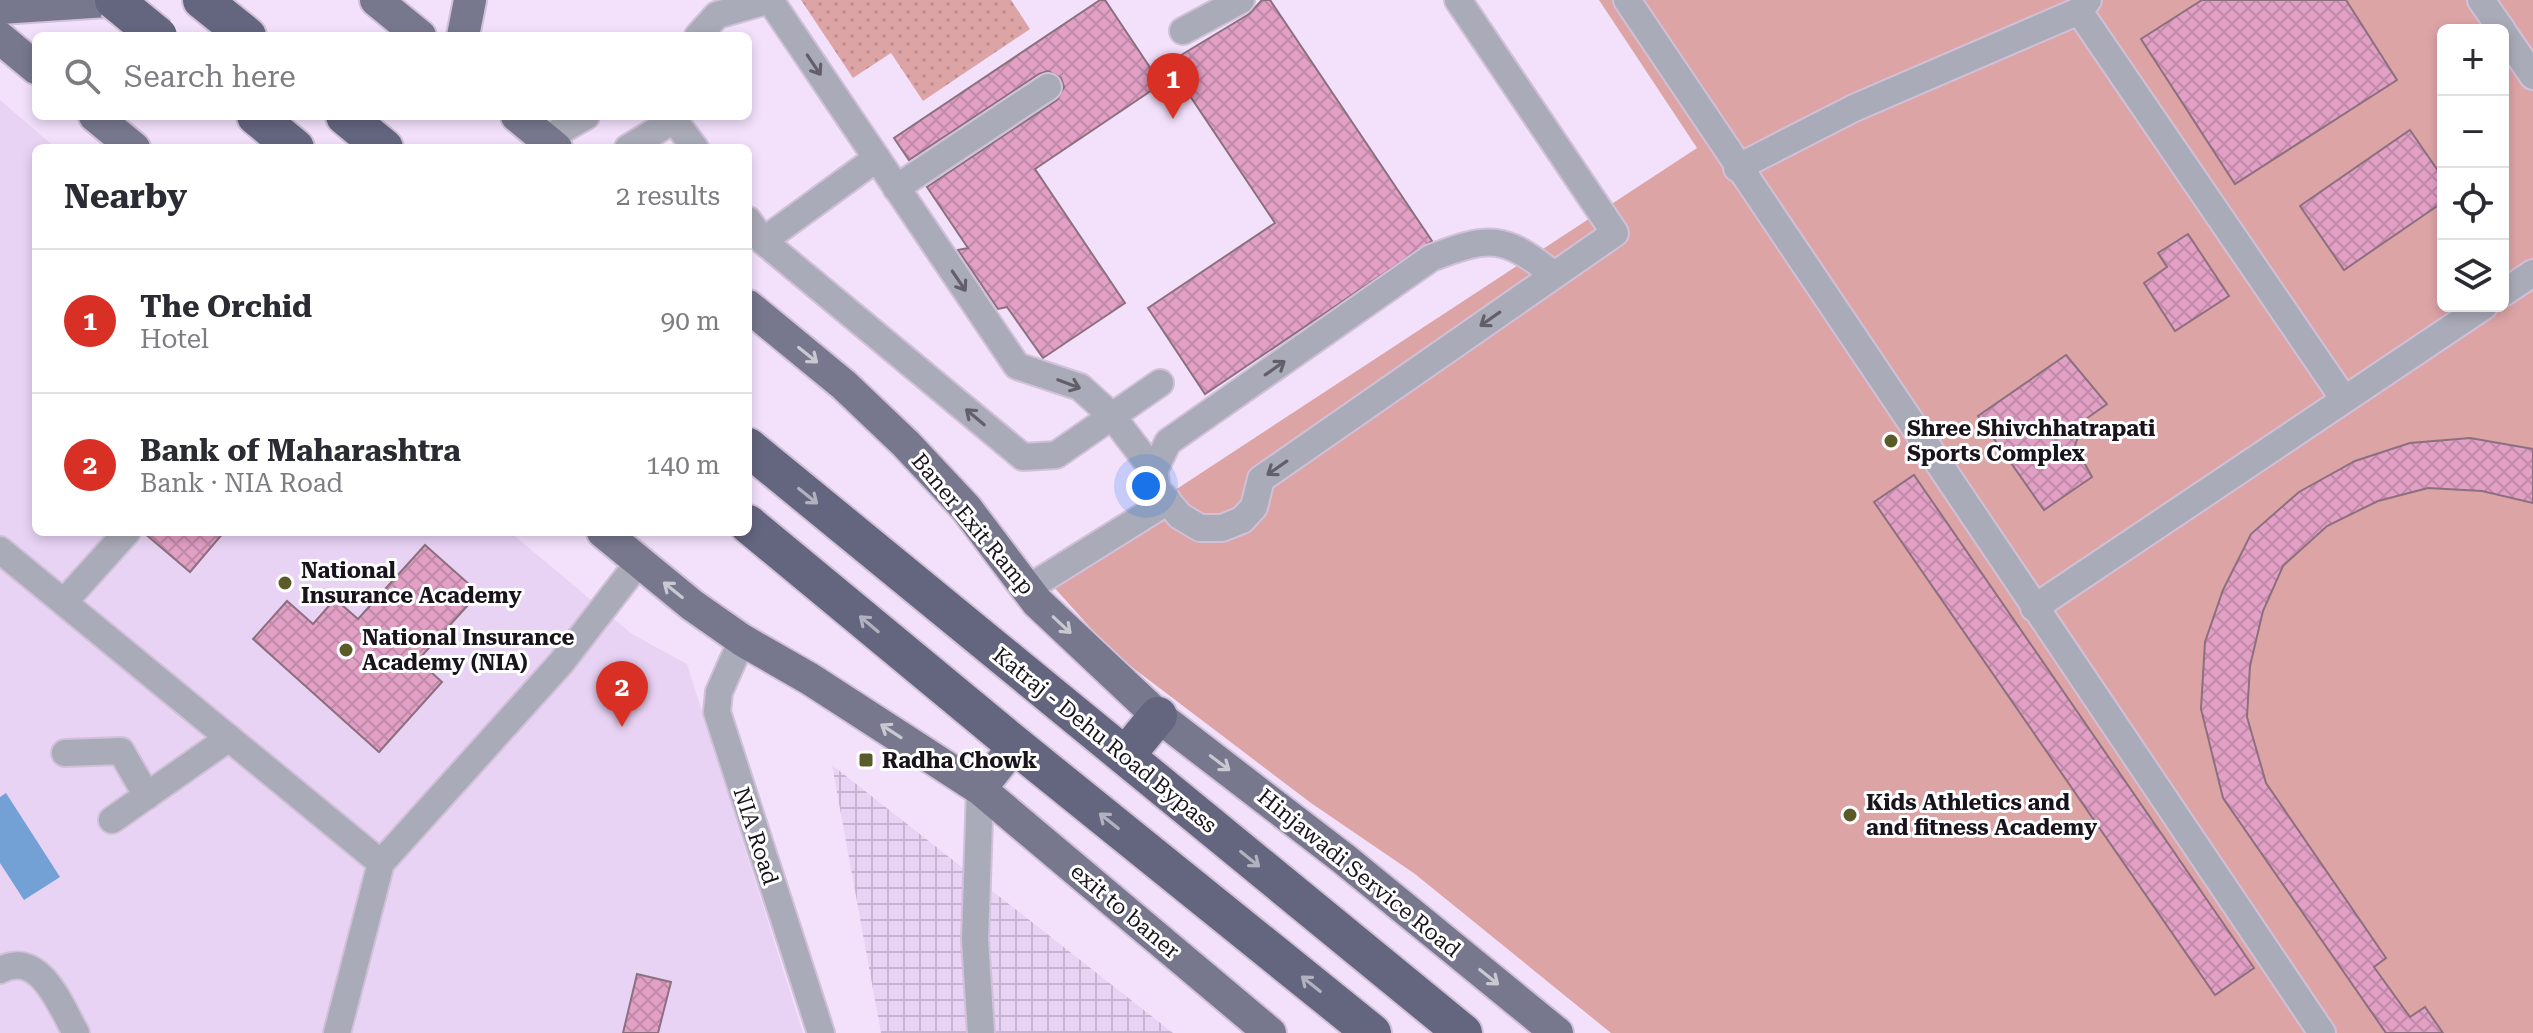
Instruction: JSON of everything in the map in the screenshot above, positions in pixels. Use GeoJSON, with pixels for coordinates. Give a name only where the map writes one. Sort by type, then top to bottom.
{"type":"FeatureCollection","features":[{"type":"Feature","properties":{"kind":"highway"},"geometry":{"type":"LineString","coordinates":[[114,0],[153,32]]}},
{"type":"Feature","properties":{"kind":"highway"},"geometry":{"type":"LineString","coordinates":[[202,0],[242,32]]}},
{"type":"Feature","properties":{"kind":"highway"},"geometry":{"type":"LineString","coordinates":[[261,120],[290,144]]}},
{"type":"Feature","properties":{"kind":"highway"},"geometry":{"type":"LineString","coordinates":[[350,120],[379,144]]}},
{"type":"Feature","properties":{"kind":"highway","name":"Katraj - Dehu Road Bypass"},"geometry":{"type":"LineString","coordinates":[[752,450],[1463,1033]]}},
{"type":"Feature","properties":{"kind":"highway"},"geometry":{"type":"LineString","coordinates":[[752,527],[1015,745],[1372,1033]]}},
{"type":"Feature","properties":{"kind":"highway"},"geometry":{"type":"LineString","coordinates":[[1125,756],[1158,716]]}},
{"type":"Feature","properties":{"kind":"main road"},"geometry":{"type":"LineString","coordinates":[[0,8],[122,0]]}},
{"type":"Feature","properties":{"kind":"main road"},"geometry":{"type":"LineString","coordinates":[[376,0],[415,32]]}},
{"type":"Feature","properties":{"kind":"main road"},"geometry":{"type":"LineString","coordinates":[[464,32],[470,0]]}},
{"type":"Feature","properties":{"kind":"main road"},"geometry":{"type":"LineString","coordinates":[[0,38],[32,65]]}},
{"type":"Feature","properties":{"kind":"main road"},"geometry":{"type":"LineString","coordinates":[[100,120],[129,144]]}},
{"type":"Feature","properties":{"kind":"main road"},"geometry":{"type":"LineString","coordinates":[[522,120],[551,144]]}},
{"type":"Feature","properties":{"kind":"main road","name":"Baner Exit Ramp"},"geometry":{"type":"LineString","coordinates":[[752,309],[844,385],[906,444],[966,508],[1027,589],[1158,716]]}},
{"type":"Feature","properties":{"kind":"main road"},"geometry":{"type":"LineString","coordinates":[[608,536],[742,640],[810,679],[980,789],[1015,745]]}},
{"type":"Feature","properties":{"kind":"main road","name":"Hinjawadi Service Road"},"geometry":{"type":"LineString","coordinates":[[1158,716],[1344,859],[1557,1033]]}},
{"type":"Feature","properties":{"kind":"main road","name":"exit to baner"},"geometry":{"type":"LineString","coordinates":[[980,789],[1270,1033]]}},
{"type":"Feature","properties":{"kind":"street"},"geometry":{"type":"LineString","coordinates":[[700,32],[712,8],[770,0],[1017,366],[1080,387],[1112,416],[1154,471],[1157,489],[1180,516],[1200,528],[1222,528],[1242,520],[1254,507],[1261,479],[1615,233],[1458,0]]}},
{"type":"Feature","properties":{"kind":"street"},"geometry":{"type":"LineString","coordinates":[[1183,31],[1241,0]]}},
{"type":"Feature","properties":{"kind":"street"},"geometry":{"type":"LineString","coordinates":[[1627,0],[1737,168],[2322,1033]]}},
{"type":"Feature","properties":{"kind":"street"},"geometry":{"type":"LineString","coordinates":[[2481,0],[2497,24]]}},
{"type":"Feature","properties":{"kind":"street"},"geometry":{"type":"LineString","coordinates":[[1737,168],[1854,108],[2084,5],[2344,399]]}},
{"type":"Feature","properties":{"kind":"street"},"geometry":{"type":"LineString","coordinates":[[2509,41],[2533,76]]}},
{"type":"Feature","properties":{"kind":"street"},"geometry":{"type":"LineString","coordinates":[[896,188],[1048,87]]}},
{"type":"Feature","properties":{"kind":"street"},"geometry":{"type":"LineString","coordinates":[[551,144],[581,120]]}},
{"type":"Feature","properties":{"kind":"street"},"geometry":{"type":"LineString","coordinates":[[634,144],[670,120]]}},
{"type":"Feature","properties":{"kind":"street"},"geometry":{"type":"LineString","coordinates":[[674,120],[692,144]]}},
{"type":"Feature","properties":{"kind":"street"},"geometry":{"type":"LineString","coordinates":[[877,158],[756,230],[1023,457],[1056,455],[1160,383]]}},
{"type":"Feature","properties":{"kind":"street"},"geometry":{"type":"LineString","coordinates":[[1154,471],[1168,442],[1431,258],[1475,243],[1498,241],[1527,254],[1554,275]]}},
{"type":"Feature","properties":{"kind":"street"},"geometry":{"type":"LineString","coordinates":[[2509,289],[2533,273]]}},
{"type":"Feature","properties":{"kind":"street"},"geometry":{"type":"LineString","coordinates":[[2034,608],[2475,312]]}},
{"type":"Feature","properties":{"kind":"street"},"geometry":{"type":"LineString","coordinates":[[1027,589],[1168,501]]}},
{"type":"Feature","properties":{"kind":"street"},"geometry":{"type":"LineString","coordinates":[[64,602],[123,536]]}},
{"type":"Feature","properties":{"kind":"street"},"geometry":{"type":"LineString","coordinates":[[0,550],[381,863]]}},
{"type":"Feature","properties":{"kind":"street"},"geometry":{"type":"LineString","coordinates":[[337,1033],[381,863],[561,663],[639,562]]}},
{"type":"Feature","properties":{"kind":"street","name":"NIA Road"},"geometry":{"type":"LineString","coordinates":[[742,640],[719,692],[717,712],[821,1033]]}},
{"type":"Feature","properties":{"kind":"street"},"geometry":{"type":"LineString","coordinates":[[112,820],[229,738]]}},
{"type":"Feature","properties":{"kind":"street"},"geometry":{"type":"LineString","coordinates":[[65,753],[121,751],[147,796]]}},
{"type":"Feature","properties":{"kind":"street"},"geometry":{"type":"LineString","coordinates":[[980,789],[975,940],[981,1033]]}},
{"type":"Feature","properties":{"kind":"street"},"geometry":{"type":"LineString","coordinates":[[0,970],[11,964],[29,966],[46,980],[76,1033]]}},
{"type":"Feature","properties":{"kind":"shaded area"},"geometry":{"type":"Polygon","coordinates":[[[801,0],[1011,0],[1030,29],[923,101],[891,53],[853,78],[801,0]]]}},
{"type":"Feature","properties":{"kind":"shaded area","name":"Shree Shivchhatrapati Sports Complex"},"geometry":{"type":"Polygon","coordinates":[[[1599,0],[2533,0],[2533,1033],[1611,1033],[1415,874],[1311,803],[1112,652],[1044,576],[1697,148],[1599,0]]]}},
{"type":"Feature","properties":{"kind":"shaded area","name":"National Insurance Academy"},"geometry":{"type":"Polygon","coordinates":[[[0,100],[51,144],[32,144],[32,536],[515,536],[632,634],[687,664],[803,1033],[0,1033],[0,100]]]}},
{"type":"Feature","properties":{"kind":"shaded area"},"geometry":{"type":"Polygon","coordinates":[[[832,765],[1173,1033],[881,1033],[832,765]]]}},
{"type":"Feature","properties":{"kind":"water"},"geometry":{"type":"Polygon","coordinates":[[[6,793],[60,877],[24,900],[0,863],[0,797],[6,793]]]}},
{"type":"Feature","properties":{"kind":"building"},"geometry":{"type":"Polygon","coordinates":[[[1100,0],[1105,0],[1161,84],[1035,169],[1125,303],[1043,358],[1007,307],[998,309],[958,250],[968,248],[927,187],[1057,100],[1064,87],[1061,78],[1048,71],[1039,74],[909,160],[894,138],[1100,0]]]}},
{"type":"Feature","properties":{"kind":"building"},"geometry":{"type":"Polygon","coordinates":[[[1262,0],[1270,0],[1432,241],[1205,394],[1148,308],[1275,223],[1168,63],[1249,14],[1262,0]]]}},
{"type":"Feature","properties":{"kind":"building"},"geometry":{"type":"Polygon","coordinates":[[[2202,0],[2346,0],[2397,80],[2235,184],[2141,39],[2202,0]]]}},
{"type":"Feature","properties":{"kind":"building"},"geometry":{"type":"Polygon","coordinates":[[[2410,130],[2437,169],[2437,206],[2344,270],[2300,206],[2410,130]]]}},
{"type":"Feature","properties":{"kind":"building"},"geometry":{"type":"Polygon","coordinates":[[[2188,234],[2229,296],[2175,331],[2144,283],[2167,267],[2158,253],[2188,234]]]}},
{"type":"Feature","properties":{"kind":"building"},"geometry":{"type":"Polygon","coordinates":[[[2066,355],[2107,404],[2083,421],[2075,446],[2092,477],[2044,510],[1978,416],[2066,355]]]}},
{"type":"Feature","properties":{"kind":"building"},"geometry":{"type":"Polygon","coordinates":[[[2470,438],[2533,449],[2533,503],[2482,491],[2428,488],[2378,501],[2327,526],[2283,566],[2263,611],[2250,666],[2247,717],[2266,783],[2386,958],[2374,967],[2410,1017],[2425,1007],[2443,1033],[2386,1033],[2223,798],[2201,709],[2205,642],[2223,590],[2251,534],[2299,492],[2355,461],[2410,443],[2470,438]]]}},
{"type":"Feature","properties":{"kind":"building"},"geometry":{"type":"Polygon","coordinates":[[[1914,475],[2254,968],[2215,995],[1874,502],[1914,475]]]}},
{"type":"Feature","properties":{"kind":"building"},"geometry":{"type":"Polygon","coordinates":[[[148,536],[221,536],[190,572],[148,536]]]}},
{"type":"Feature","properties":{"kind":"building","name":"National Insurance Academy (NIA)"},"geometry":{"type":"Polygon","coordinates":[[[425,545],[479,593],[418,660],[442,682],[379,752],[253,639],[287,601],[313,624],[335,599],[358,619],[425,545]]]}},
{"type":"Feature","properties":{"kind":"building"},"geometry":{"type":"Polygon","coordinates":[[[637,974],[671,982],[658,1033],[623,1033],[637,974]]]}},
{"type":"Feature","properties":{"kind":"place","name":"The Orchid"},"geometry":{"type":"Point","coordinates":[1173,119]}},
{"type":"Feature","properties":{"kind":"place","name":"Shree Shivchhatrapati Sports Complex"},"geometry":{"type":"Point","coordinates":[1891,441]}},
{"type":"Feature","properties":{"kind":"place","name":"National Insurance Academy"},"geometry":{"type":"Point","coordinates":[285,583]}},
{"type":"Feature","properties":{"kind":"place","name":"National Insurance Academy (NIA)"},"geometry":{"type":"Point","coordinates":[346,650]}},
{"type":"Feature","properties":{"kind":"place","name":"Bank of Maharashtra"},"geometry":{"type":"Point","coordinates":[622,727]}},
{"type":"Feature","properties":{"kind":"place","name":"Radha Chowk"},"geometry":{"type":"Point","coordinates":[866,760]}},
{"type":"Feature","properties":{"kind":"place","name":"Kids Athletics and and fitness Academy"},"geometry":{"type":"Point","coordinates":[1850,815]}}]}
